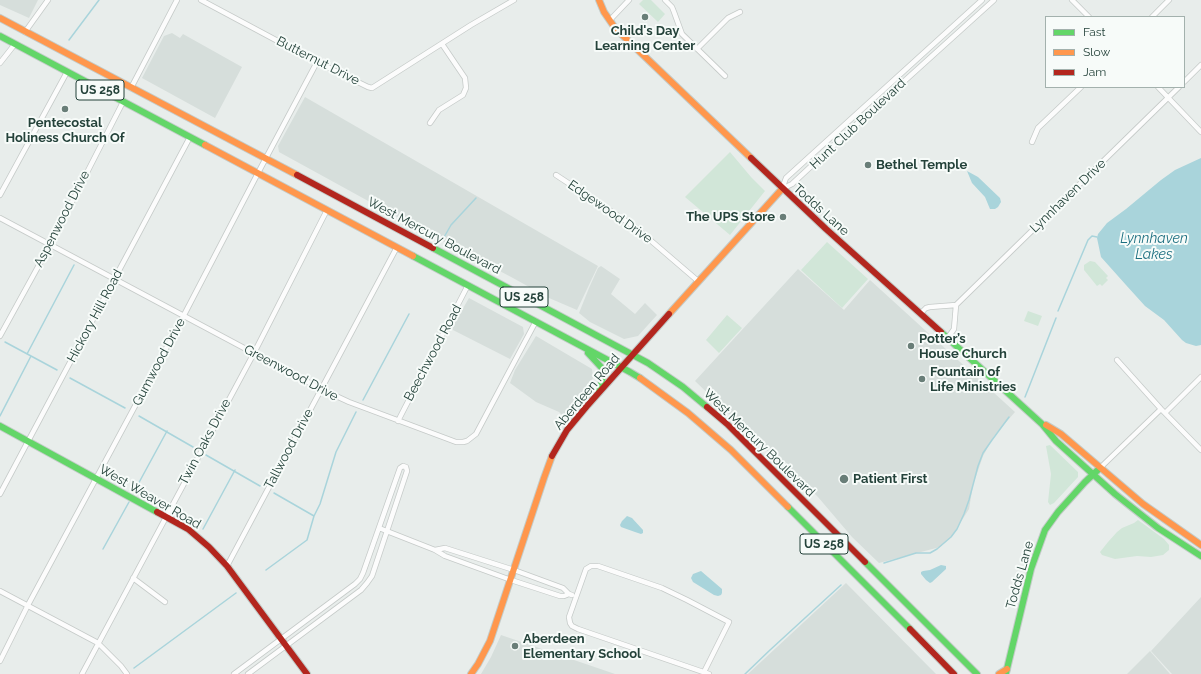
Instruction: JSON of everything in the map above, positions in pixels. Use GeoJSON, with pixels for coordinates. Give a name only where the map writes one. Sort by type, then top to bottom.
{"type":"FeatureCollection","features":[{"type":"Feature","properties":{"kind":"main road","name":"Todds Lane"},"geometry":{"type":"LineString","coordinates":[[599,0],[604,12],[623,36],[782,189],[1042,424],[1056,441],[1093,474]]}},
{"type":"Feature","properties":{"kind":"main road","name":"West Mercury Boulevard"},"geometry":{"type":"LineString","coordinates":[[0,18],[648,363],[682,387],[727,424],[977,674]]}},
{"type":"Feature","properties":{"kind":"main road","name":"West Mercury Boulevard"},"geometry":{"type":"LineString","coordinates":[[0,36],[536,321],[647,383],[679,406],[723,443],[954,674]]}},
{"type":"Feature","properties":{"kind":"main road","name":"Aberdeen Road"},"geometry":{"type":"LineString","coordinates":[[471,674],[490,641],[554,452],[571,424],[782,189]]}},
{"type":"Feature","properties":{"kind":"main road"},"geometry":{"type":"LineString","coordinates":[[584,347],[601,367],[602,377],[599,392]]}},
{"type":"Feature","properties":{"kind":"main road","name":"Todds Lane"},"geometry":{"type":"LineString","coordinates":[[1007,672],[1031,569],[1045,530],[1058,512],[1100,468],[1061,434],[1042,424]]}},
{"type":"Feature","properties":{"kind":"main road","name":"West Weaver Road"},"geometry":{"type":"LineString","coordinates":[[0,426],[166,515],[188,529],[209,546],[227,566],[307,674]]}},
{"type":"Feature","properties":{"kind":"main road"},"geometry":{"type":"LineString","coordinates":[[1100,468],[1147,507],[1201,545]]}},
{"type":"Feature","properties":{"kind":"main road"},"geometry":{"type":"LineString","coordinates":[[1093,474],[1124,502],[1158,528],[1201,556]]}},
{"type":"Feature","properties":{"kind":"main road"},"geometry":{"type":"LineString","coordinates":[[999,674],[1007,672]]}},
{"type":"Feature","properties":{"kind":"street"},"geometry":{"type":"LineString","coordinates":[[25,32],[48,0]]}},
{"type":"Feature","properties":{"kind":"street"},"geometry":{"type":"LineString","coordinates":[[131,88],[177,0]]}},
{"type":"Feature","properties":{"kind":"street","name":"Butternut Drive"},"geometry":{"type":"LineString","coordinates":[[201,0],[317,62],[372,88],[514,0]]}},
{"type":"Feature","properties":{"kind":"street"},"geometry":{"type":"LineString","coordinates":[[610,20],[629,0]]}},
{"type":"Feature","properties":{"kind":"street"},"geometry":{"type":"LineString","coordinates":[[665,0],[672,7],[682,34],[725,76]]}},
{"type":"Feature","properties":{"kind":"street","name":"Hunt Club Boulevard"},"geometry":{"type":"LineString","coordinates":[[782,189],[786,178],[982,0]]}},
{"type":"Feature","properties":{"kind":"street","name":"Hunt Club Boulevard"},"geometry":{"type":"LineString","coordinates":[[782,189],[792,184],[994,0]]}},
{"type":"Feature","properties":{"kind":"street"},"geometry":{"type":"LineString","coordinates":[[1072,0],[1088,16]]}},
{"type":"Feature","properties":{"kind":"street"},"geometry":{"type":"LineString","coordinates":[[1153,16],[1169,0]]}},
{"type":"Feature","properties":{"kind":"street"},"geometry":{"type":"LineString","coordinates":[[697,49],[728,18],[740,12]]}},
{"type":"Feature","properties":{"kind":"street"},"geometry":{"type":"LineString","coordinates":[[0,63],[15,44]]}},
{"type":"Feature","properties":{"kind":"street"},"geometry":{"type":"LineString","coordinates":[[430,123],[439,110],[463,95],[466,88],[465,78],[442,44]]}},
{"type":"Feature","properties":{"kind":"street","name":"Gumwood Drive"},"geometry":{"type":"LineString","coordinates":[[0,661],[28,605],[184,315],[317,62]]}},
{"type":"Feature","properties":{"kind":"street"},"geometry":{"type":"LineString","coordinates":[[1185,81],[1201,65]]}},
{"type":"Feature","properties":{"kind":"street"},"geometry":{"type":"LineString","coordinates":[[0,195],[67,72]]}},
{"type":"Feature","properties":{"kind":"street"},"geometry":{"type":"LineString","coordinates":[[1032,142],[1038,128],[1080,88]]}},
{"type":"Feature","properties":{"kind":"street"},"geometry":{"type":"LineString","coordinates":[[1159,88],[1201,132]]}},
{"type":"Feature","properties":{"kind":"street","name":"Lynnhaven Drive"},"geometry":{"type":"LineString","coordinates":[[956,305],[1178,88]]}},
{"type":"Feature","properties":{"kind":"street","name":"Aspenwood Drive"},"geometry":{"type":"LineString","coordinates":[[0,336],[50,245],[123,102]]}},
{"type":"Feature","properties":{"kind":"street","name":"Hickory Hill Road"},"geometry":{"type":"LineString","coordinates":[[0,494],[190,137]]}},
{"type":"Feature","properties":{"kind":"street","name":"Edgewood Drive"},"geometry":{"type":"LineString","coordinates":[[556,175],[635,226],[698,281]]}},
{"type":"Feature","properties":{"kind":"street","name":"Twin Oaks Drive"},"geometry":{"type":"LineString","coordinates":[[82,674],[254,353],[328,210]]}},
{"type":"Feature","properties":{"kind":"street","name":"Greenwood Drive"},"geometry":{"type":"LineString","coordinates":[[0,218],[321,389],[349,402],[456,442],[463,442],[470,439],[478,431],[536,321]]}},
{"type":"Feature","properties":{"kind":"street","name":"Tallwood Drive"},"geometry":{"type":"LineString","coordinates":[[227,566],[398,247]]}},
{"type":"Feature","properties":{"kind":"street","name":"Beechwood Road"},"geometry":{"type":"LineString","coordinates":[[398,421],[468,285]]}},
{"type":"Feature","properties":{"kind":"street"},"geometry":{"type":"LineString","coordinates":[[920,314],[926,308],[956,305],[954,329],[948,339]]}},
{"type":"Feature","properties":{"kind":"street"},"geometry":{"type":"LineString","coordinates":[[1118,360],[1161,409],[1201,449]]}},
{"type":"Feature","properties":{"kind":"street"},"geometry":{"type":"LineString","coordinates":[[1165,413],[1201,377]]}},
{"type":"Feature","properties":{"kind":"street"},"geometry":{"type":"LineString","coordinates":[[1100,468],[1161,409]]}},
{"type":"Feature","properties":{"kind":"street"},"geometry":{"type":"LineString","coordinates":[[234,674],[360,579],[400,468],[405,466],[407,471],[372,576],[367,583],[361,590],[248,674]]}},
{"type":"Feature","properties":{"kind":"street"},"geometry":{"type":"LineString","coordinates":[[379,528],[435,550],[445,556],[511,580],[560,596],[569,594]]}},
{"type":"Feature","properties":{"kind":"street"},"geometry":{"type":"LineString","coordinates":[[435,550],[445,548],[514,570],[563,588],[569,594],[576,597]]}},
{"type":"Feature","properties":{"kind":"street"},"geometry":{"type":"LineString","coordinates":[[704,672],[729,622],[673,593],[596,566],[589,566],[585,570],[569,619],[570,624],[574,628],[709,674]]}},
{"type":"Feature","properties":{"kind":"street"},"geometry":{"type":"LineString","coordinates":[[133,578],[165,602]]}},
{"type":"Feature","properties":{"kind":"street"},"geometry":{"type":"LineString","coordinates":[[0,591],[98,643],[127,674]]}},
{"type":"Feature","properties":{"kind":"shaded area"},"geometry":{"type":"Polygon","coordinates":[[[0,0],[38,0],[29,18],[0,5],[0,0]]]}},
{"type":"Feature","properties":{"kind":"shaded area"},"geometry":{"type":"Polygon","coordinates":[[[172,33],[180,38],[183,34],[242,67],[215,118],[142,78],[164,36],[172,33]]]}},
{"type":"Feature","properties":{"kind":"shaded area"},"geometry":{"type":"Polygon","coordinates":[[[305,97],[598,266],[577,310],[549,298],[279,152],[278,146],[305,97]]]}},
{"type":"Feature","properties":{"kind":"shaded area"},"geometry":{"type":"Polygon","coordinates":[[[601,266],[620,279],[611,294],[635,314],[645,303],[657,315],[638,336],[624,339],[590,322],[579,313],[598,268],[601,266]]]}},
{"type":"Feature","properties":{"kind":"shaded area"},"geometry":{"type":"Polygon","coordinates":[[[798,269],[844,310],[870,280],[1015,412],[994,436],[983,456],[973,485],[969,509],[952,536],[940,547],[879,563],[852,537],[818,497],[798,477],[790,473],[695,381],[798,269]]]}},
{"type":"Feature","properties":{"kind":"shaded area"},"geometry":{"type":"Polygon","coordinates":[[[469,298],[523,327],[524,334],[510,359],[451,329],[469,298]]]}},
{"type":"Feature","properties":{"kind":"shaded area"},"geometry":{"type":"Polygon","coordinates":[[[536,336],[592,369],[593,378],[578,397],[565,418],[559,412],[536,402],[510,383],[515,370],[536,336]]]}},
{"type":"Feature","properties":{"kind":"shaded area"},"geometry":{"type":"Polygon","coordinates":[[[846,583],[936,674],[748,674],[749,673],[846,583]]]}},
{"type":"Feature","properties":{"kind":"shaded area"},"geometry":{"type":"Polygon","coordinates":[[[1201,597],[1201,674],[1172,674],[1151,651],[1201,597]]]}},
{"type":"Feature","properties":{"kind":"shaded area","name":"Aberdeen Elementary School"},"geometry":{"type":"Polygon","coordinates":[[[501,635],[615,674],[481,674],[501,635]]]}},
{"type":"Feature","properties":{"kind":"shaded area"},"geometry":{"type":"Polygon","coordinates":[[[1150,651],[1170,674],[1127,674],[1150,651]]]}},
{"type":"Feature","properties":{"kind":"green space"},"geometry":{"type":"Polygon","coordinates":[[[643,0],[651,0],[665,14],[658,22],[639,4],[643,0]]]}},
{"type":"Feature","properties":{"kind":"green space"},"geometry":{"type":"Polygon","coordinates":[[[730,152],[765,191],[730,235],[685,197],[730,152]]]}},
{"type":"Feature","properties":{"kind":"green space"},"geometry":{"type":"Polygon","coordinates":[[[827,242],[868,279],[842,308],[801,270],[827,242]]]}},
{"type":"Feature","properties":{"kind":"green space"},"geometry":{"type":"Polygon","coordinates":[[[1090,261],[1095,262],[1108,276],[1106,278],[1108,280],[1102,286],[1100,284],[1097,286],[1084,270],[1084,265],[1090,261]]]}},
{"type":"Feature","properties":{"kind":"green space"},"geometry":{"type":"Polygon","coordinates":[[[1028,311],[1042,316],[1038,326],[1024,321],[1028,311]]]}},
{"type":"Feature","properties":{"kind":"green space"},"geometry":{"type":"Polygon","coordinates":[[[727,315],[742,328],[719,353],[706,340],[727,315]]]}},
{"type":"Feature","properties":{"kind":"green space"},"geometry":{"type":"Polygon","coordinates":[[[1050,445],[1078,472],[1078,477],[1054,503],[1050,505],[1048,502],[1051,474],[1046,446],[1050,445]]]}},
{"type":"Feature","properties":{"kind":"green space"},"geometry":{"type":"Polygon","coordinates":[[[1138,520],[1164,539],[1169,545],[1169,550],[1163,555],[1151,557],[1137,556],[1115,559],[1102,555],[1100,552],[1117,532],[1138,520]]]}},
{"type":"Feature","properties":{"kind":"water","name":"Lynnhaven Lakes"},"geometry":{"type":"Polygon","coordinates":[[[1201,158],[1201,345],[1196,346],[1182,340],[1164,320],[1145,306],[1101,257],[1097,238],[1098,234],[1107,223],[1161,180],[1175,170],[1201,158]]]}},
{"type":"Feature","properties":{"kind":"water"},"geometry":{"type":"Polygon","coordinates":[[[967,171],[978,177],[1000,198],[1001,202],[998,207],[995,209],[990,209],[985,197],[972,183],[967,171]]]}},
{"type":"Feature","properties":{"kind":"water"},"geometry":{"type":"Polygon","coordinates":[[[627,516],[632,518],[643,530],[643,533],[641,534],[621,527],[620,525],[622,521],[627,516]]]}},
{"type":"Feature","properties":{"kind":"water"},"geometry":{"type":"Polygon","coordinates":[[[941,565],[946,566],[946,569],[930,583],[921,574],[923,571],[930,570],[941,565]]]}},
{"type":"Feature","properties":{"kind":"water"},"geometry":{"type":"Polygon","coordinates":[[[701,571],[722,589],[721,595],[714,595],[693,582],[691,578],[693,574],[701,571]]]}},
{"type":"Feature","properties":{"kind":"waterway"},"geometry":{"type":"LineString","coordinates":[[69,40],[99,0]]}},
{"type":"Feature","properties":{"kind":"waterway"},"geometry":{"type":"LineString","coordinates":[[443,239],[451,225],[476,198]]}},
{"type":"Feature","properties":{"kind":"waterway"},"geometry":{"type":"LineString","coordinates":[[1058,311],[1088,240],[1092,236],[1097,237]]}},
{"type":"Feature","properties":{"kind":"waterway"},"geometry":{"type":"LineString","coordinates":[[27,354],[74,265]]}},
{"type":"Feature","properties":{"kind":"waterway"},"geometry":{"type":"LineString","coordinates":[[363,400],[409,314]]}},
{"type":"Feature","properties":{"kind":"waterway"},"geometry":{"type":"LineString","coordinates":[[1025,397],[1056,318]]}},
{"type":"Feature","properties":{"kind":"waterway"},"geometry":{"type":"LineString","coordinates":[[5,342],[57,370]]}},
{"type":"Feature","properties":{"kind":"waterway"},"geometry":{"type":"LineString","coordinates":[[0,416],[31,356]]}},
{"type":"Feature","properties":{"kind":"waterway"},"geometry":{"type":"LineString","coordinates":[[70,378],[125,408]]}},
{"type":"Feature","properties":{"kind":"waterway"},"geometry":{"type":"LineString","coordinates":[[266,570],[307,540],[336,452],[356,412]]}},
{"type":"Feature","properties":{"kind":"waterway"},"geometry":{"type":"LineString","coordinates":[[139,416],[193,447]]}},
{"type":"Feature","properties":{"kind":"waterway"},"geometry":{"type":"LineString","coordinates":[[884,563],[916,553],[930,553],[951,537],[957,529],[964,514],[983,453],[1009,417]]}},
{"type":"Feature","properties":{"kind":"waterway"},"geometry":{"type":"LineString","coordinates":[[136,488],[167,431]]}},
{"type":"Feature","properties":{"kind":"waterway"},"geometry":{"type":"LineString","coordinates":[[206,455],[260,486]]}},
{"type":"Feature","properties":{"kind":"waterway"},"geometry":{"type":"LineString","coordinates":[[203,529],[235,470]]}},
{"type":"Feature","properties":{"kind":"waterway"},"geometry":{"type":"LineString","coordinates":[[274,493],[314,516]]}},
{"type":"Feature","properties":{"kind":"waterway"},"geometry":{"type":"LineString","coordinates":[[103,549],[129,502]]}},
{"type":"Feature","properties":{"kind":"waterway"},"geometry":{"type":"LineString","coordinates":[[745,674],[841,585]]}},
{"type":"Feature","properties":{"kind":"waterway"},"geometry":{"type":"LineString","coordinates":[[134,668],[236,593]]}},
{"type":"Feature","properties":{"kind":"traffic: fast"},"geometry":{"type":"LineString","coordinates":[[0,36],[205,145]]}},
{"type":"Feature","properties":{"kind":"traffic: fast"},"geometry":{"type":"LineString","coordinates":[[433,248],[648,363],[683,387],[707,407]]}},
{"type":"Feature","properties":{"kind":"traffic: fast"},"geometry":{"type":"LineString","coordinates":[[413,256],[640,378]]}},
{"type":"Feature","properties":{"kind":"traffic: fast"},"geometry":{"type":"LineString","coordinates":[[941,332],[1042,424],[1056,441],[1115,494],[1158,528],[1201,556]]}},
{"type":"Feature","properties":{"kind":"traffic: fast"},"geometry":{"type":"LineString","coordinates":[[588,353],[602,370],[603,377],[599,392]]}},
{"type":"Feature","properties":{"kind":"traffic: fast"},"geometry":{"type":"LineString","coordinates":[[0,426],[157,512]]}},
{"type":"Feature","properties":{"kind":"traffic: fast"},"geometry":{"type":"LineString","coordinates":[[1006,673],[1031,569],[1045,530],[1058,512],[1100,468]]}},
{"type":"Feature","properties":{"kind":"traffic: fast"},"geometry":{"type":"LineString","coordinates":[[788,507],[910,629]]}},
{"type":"Feature","properties":{"kind":"traffic: fast"},"geometry":{"type":"LineString","coordinates":[[865,562],[977,674]]}},
{"type":"Feature","properties":{"kind":"traffic: slow"},"geometry":{"type":"LineString","coordinates":[[599,0],[604,12],[615,28],[751,158]]}},
{"type":"Feature","properties":{"kind":"traffic: slow"},"geometry":{"type":"LineString","coordinates":[[0,18],[297,175]]}},
{"type":"Feature","properties":{"kind":"traffic: slow"},"geometry":{"type":"LineString","coordinates":[[205,145],[413,256]]}},
{"type":"Feature","properties":{"kind":"traffic: slow"},"geometry":{"type":"LineString","coordinates":[[669,314],[782,189]]}},
{"type":"Feature","properties":{"kind":"traffic: slow"},"geometry":{"type":"LineString","coordinates":[[640,378],[688,413],[731,450],[788,507]]}},
{"type":"Feature","properties":{"kind":"traffic: slow"},"geometry":{"type":"LineString","coordinates":[[1046,425],[1061,434],[1143,504],[1201,545]]}},
{"type":"Feature","properties":{"kind":"traffic: slow"},"geometry":{"type":"LineString","coordinates":[[471,674],[490,641],[552,456]]}},
{"type":"Feature","properties":{"kind":"traffic: slow"},"geometry":{"type":"LineString","coordinates":[[999,674],[1007,669]]}},
{"type":"Feature","properties":{"kind":"traffic: jam"},"geometry":{"type":"LineString","coordinates":[[751,158],[826,229],[941,332]]}},
{"type":"Feature","properties":{"kind":"traffic: jam"},"geometry":{"type":"LineString","coordinates":[[297,175],[433,248]]}},
{"type":"Feature","properties":{"kind":"traffic: jam"},"geometry":{"type":"LineString","coordinates":[[552,456],[567,430],[669,314]]}},
{"type":"Feature","properties":{"kind":"traffic: jam"},"geometry":{"type":"LineString","coordinates":[[707,407],[727,424],[865,562]]}},
{"type":"Feature","properties":{"kind":"traffic: jam"},"geometry":{"type":"LineString","coordinates":[[157,512],[188,529],[209,547],[227,566],[307,674]]}},
{"type":"Feature","properties":{"kind":"traffic: jam"},"geometry":{"type":"LineString","coordinates":[[910,629],[954,674]]}},
{"type":"Feature","properties":{"kind":"place","name":"Child's Day Learning Center"},"geometry":{"type":"Point","coordinates":[645,17]}},
{"type":"Feature","properties":{"kind":"place","name":"Pentecostal Holiness Church Of"},"geometry":{"type":"Point","coordinates":[65,109]}},
{"type":"Feature","properties":{"kind":"place","name":"Bethel Temple"},"geometry":{"type":"Point","coordinates":[868,165]}},
{"type":"Feature","properties":{"kind":"place","name":"The UPS Store"},"geometry":{"type":"Point","coordinates":[783,217]}},
{"type":"Feature","properties":{"kind":"place","name":"Potter’s House Church"},"geometry":{"type":"Point","coordinates":[911,346]}},
{"type":"Feature","properties":{"kind":"place","name":"Fountain of Life Ministries"},"geometry":{"type":"Point","coordinates":[922,379]}},
{"type":"Feature","properties":{"kind":"place","name":"Patient First"},"geometry":{"type":"Point","coordinates":[844,479]}},
{"type":"Feature","properties":{"kind":"place","name":"Aberdeen Elementary School"},"geometry":{"type":"Point","coordinates":[515,646]}}]}
